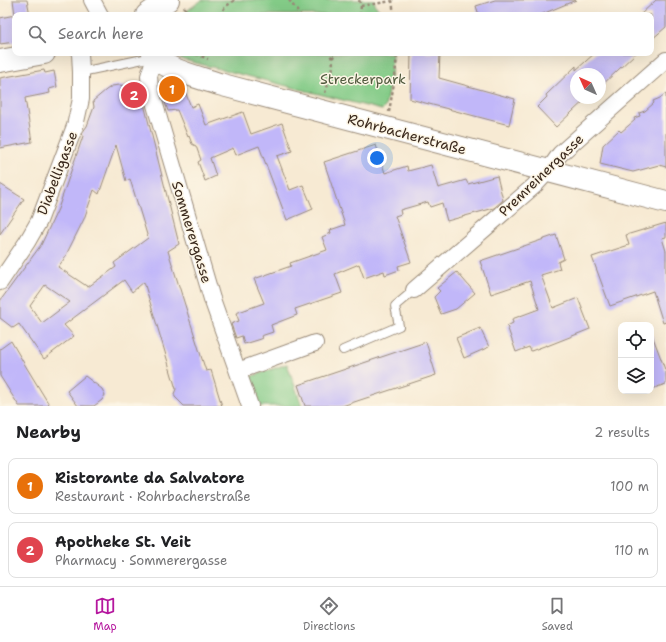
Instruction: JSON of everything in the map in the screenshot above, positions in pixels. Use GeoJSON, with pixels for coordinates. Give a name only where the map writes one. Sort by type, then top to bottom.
{"type":"FeatureCollection","features":[{"type":"Feature","properties":{"kind":"street"},"geometry":{"type":"LineString","coordinates":[[92,0],[98,12]]}},
{"type":"Feature","properties":{"kind":"street"},"geometry":{"type":"LineString","coordinates":[[155,12],[176,4]]}},
{"type":"Feature","properties":{"kind":"street"},"geometry":{"type":"LineString","coordinates":[[0,61],[28,56]]}},
{"type":"Feature","properties":{"kind":"street","name":"Diabelligasse"},"geometry":{"type":"LineString","coordinates":[[0,282],[27,242],[39,221],[75,126],[81,99],[80,56]]}},
{"type":"Feature","properties":{"kind":"street","name":"Sommerergasse"},"geometry":{"type":"LineString","coordinates":[[154,56],[149,76],[150,88],[212,299],[250,406]]}},
{"type":"Feature","properties":{"kind":"street","name":"Rohrbacherstraße"},"geometry":{"type":"LineString","coordinates":[[155,56],[159,61],[168,66],[232,88],[666,202]]}},
{"type":"Feature","properties":{"kind":"street","name":"Premreinergasse"},"geometry":{"type":"LineString","coordinates":[[414,290],[534,186],[548,171],[560,154],[666,60]]}},
{"type":"Feature","properties":{"kind":"street"},"geometry":{"type":"LineString","coordinates":[[238,371],[315,343]]}},
{"type":"Feature","properties":{"kind":"lane"},"geometry":{"type":"LineString","coordinates":[[81,72],[150,56]]}},
{"type":"Feature","properties":{"kind":"lane"},"geometry":{"type":"LineString","coordinates":[[343,350],[399,326],[395,306],[414,290]]}},
{"type":"Feature","properties":{"kind":"path"},"geometry":{"type":"LineString","coordinates":[[222,12],[225,7],[235,0]]}},
{"type":"Feature","properties":{"kind":"path"},"geometry":{"type":"LineString","coordinates":[[289,0],[298,12]]}},
{"type":"Feature","properties":{"kind":"path"},"geometry":{"type":"LineString","coordinates":[[359,0],[361,6],[360,12]]}},
{"type":"Feature","properties":{"kind":"path"},"geometry":{"type":"LineString","coordinates":[[361,6],[392,0],[394,12]]}},
{"type":"Feature","properties":{"kind":"path"},"geometry":{"type":"LineString","coordinates":[[176,4],[186,12]]}},
{"type":"Feature","properties":{"kind":"path"},"geometry":{"type":"LineString","coordinates":[[202,56],[208,58]]}},
{"type":"Feature","properties":{"kind":"path"},"geometry":{"type":"LineString","coordinates":[[388,114],[395,77],[396,56]]}},
{"type":"Feature","properties":{"kind":"path"},"geometry":{"type":"LineString","coordinates":[[324,97],[333,66],[332,58]]}},
{"type":"Feature","properties":{"kind":"green space"},"geometry":{"type":"Polygon","coordinates":[[[202,0],[374,0],[377,8],[385,12],[185,12],[202,0]]]}},
{"type":"Feature","properties":{"kind":"green space","name":"Streckerpark"},"geometry":{"type":"Polygon","coordinates":[[[174,56],[392,56],[391,77],[385,107],[382,110],[184,60],[174,56]]]}},
{"type":"Feature","properties":{"kind":"green space"},"geometry":{"type":"Polygon","coordinates":[[[287,364],[302,406],[257,406],[247,378],[287,364]]]}},
{"type":"Feature","properties":{"kind":"building"},"geometry":{"type":"Polygon","coordinates":[[[13,0],[27,0],[29,12],[15,12],[13,0]]]}},
{"type":"Feature","properties":{"kind":"building"},"geometry":{"type":"Polygon","coordinates":[[[495,0],[576,0],[547,12],[478,12],[476,6],[495,0]]]}},
{"type":"Feature","properties":{"kind":"building"},"geometry":{"type":"Polygon","coordinates":[[[656,0],[666,0],[666,27],[654,37],[654,12],[643,12],[656,0]]]}},
{"type":"Feature","properties":{"kind":"building"},"geometry":{"type":"Polygon","coordinates":[[[12,16],[12,42],[0,44],[0,18],[12,16]]]}},
{"type":"Feature","properties":{"kind":"building"},"geometry":{"type":"Polygon","coordinates":[[[411,56],[440,56],[439,78],[515,99],[509,125],[410,99],[411,56]]]}},
{"type":"Feature","properties":{"kind":"building"},"geometry":{"type":"Polygon","coordinates":[[[592,56],[633,56],[606,81],[606,68],[578,68],[592,56]]]}},
{"type":"Feature","properties":{"kind":"building"},"geometry":{"type":"Polygon","coordinates":[[[44,70],[45,73],[54,71],[57,87],[49,89],[50,93],[25,98],[32,142],[0,148],[0,78],[44,70]]]}},
{"type":"Feature","properties":{"kind":"building"},"geometry":{"type":"Polygon","coordinates":[[[570,72],[570,104],[581,104],[556,127],[537,107],[547,97],[546,95],[570,72]]]}},
{"type":"Feature","properties":{"kind":"building"},"geometry":{"type":"Polygon","coordinates":[[[120,85],[132,88],[143,100],[179,244],[168,251],[206,371],[211,370],[222,406],[184,406],[175,397],[174,394],[176,389],[144,282],[132,292],[124,280],[64,325],[74,336],[44,359],[19,324],[13,328],[0,318],[0,301],[41,245],[58,209],[83,136],[82,133],[87,126],[94,107],[93,101],[112,86],[120,85]],[[116,145],[99,194],[94,190],[84,219],[64,259],[58,267],[88,287],[116,267],[114,263],[148,238],[130,179],[126,181],[116,145]],[[45,285],[30,306],[42,323],[70,302],[45,285]]]}},
{"type":"Feature","properties":{"kind":"building"},"geometry":{"type":"Polygon","coordinates":[[[180,85],[183,86],[191,107],[198,104],[206,125],[243,112],[251,134],[282,123],[292,151],[277,156],[290,190],[303,185],[313,209],[287,220],[259,146],[236,155],[233,148],[210,158],[216,176],[205,181],[198,162],[201,160],[196,146],[192,144],[189,136],[188,137],[177,110],[168,111],[161,91],[180,85]]]}},
{"type":"Feature","properties":{"kind":"building"},"geometry":{"type":"Polygon","coordinates":[[[666,93],[666,167],[659,165],[633,172],[600,164],[603,145],[619,130],[621,132],[635,120],[634,118],[640,116],[639,113],[645,111],[654,103],[653,101],[666,93]]]}},
{"type":"Feature","properties":{"kind":"building"},"geometry":{"type":"Polygon","coordinates":[[[376,145],[385,173],[407,166],[408,171],[431,165],[438,188],[466,180],[468,184],[497,176],[503,200],[494,208],[447,221],[442,203],[430,207],[428,202],[400,210],[401,214],[395,216],[411,262],[398,266],[399,270],[385,275],[384,271],[364,278],[359,264],[335,274],[342,293],[295,309],[297,315],[271,325],[273,332],[261,336],[262,338],[260,339],[244,344],[242,336],[236,338],[231,324],[239,321],[236,313],[264,303],[254,279],[291,266],[290,263],[327,250],[322,237],[331,233],[330,230],[345,225],[324,162],[376,145]]]}},
{"type":"Feature","properties":{"kind":"building"},"geometry":{"type":"Polygon","coordinates":[[[0,184],[24,199],[0,234],[0,184]]]}},
{"type":"Feature","properties":{"kind":"building"},"geometry":{"type":"Polygon","coordinates":[[[666,223],[666,237],[662,238],[666,251],[666,322],[663,323],[653,291],[610,306],[592,257],[629,245],[626,235],[666,223]]]}},
{"type":"Feature","properties":{"kind":"building"},"geometry":{"type":"Polygon","coordinates":[[[556,235],[564,259],[558,262],[560,269],[541,275],[553,308],[578,298],[590,329],[531,351],[529,347],[516,352],[507,326],[513,323],[512,319],[539,309],[530,281],[491,294],[480,261],[556,235]]]}},
{"type":"Feature","properties":{"kind":"building"},"geometry":{"type":"Polygon","coordinates":[[[457,272],[475,293],[456,309],[441,314],[434,297],[440,291],[437,288],[457,272]]]}},
{"type":"Feature","properties":{"kind":"building"},"geometry":{"type":"Polygon","coordinates":[[[480,328],[489,347],[464,358],[456,338],[480,328]]]}},
{"type":"Feature","properties":{"kind":"building"},"geometry":{"type":"Polygon","coordinates":[[[654,340],[666,372],[666,384],[654,388],[654,340]]]}},
{"type":"Feature","properties":{"kind":"building"},"geometry":{"type":"Polygon","coordinates":[[[11,341],[50,406],[19,406],[0,376],[0,349],[11,341]]]}},
{"type":"Feature","properties":{"kind":"building"},"geometry":{"type":"Polygon","coordinates":[[[426,342],[436,375],[342,406],[305,406],[298,385],[426,342]]]}},
{"type":"Feature","properties":{"kind":"building"},"geometry":{"type":"Polygon","coordinates":[[[85,376],[102,389],[105,395],[102,400],[94,406],[78,406],[67,391],[85,376]]]}},
{"type":"Feature","properties":{"kind":"place","name":"Ristorante da Salvatore"},"geometry":{"type":"Point","coordinates":[172,89]}},
{"type":"Feature","properties":{"kind":"place","name":"Apotheke St. Veit"},"geometry":{"type":"Point","coordinates":[134,95]}}]}
